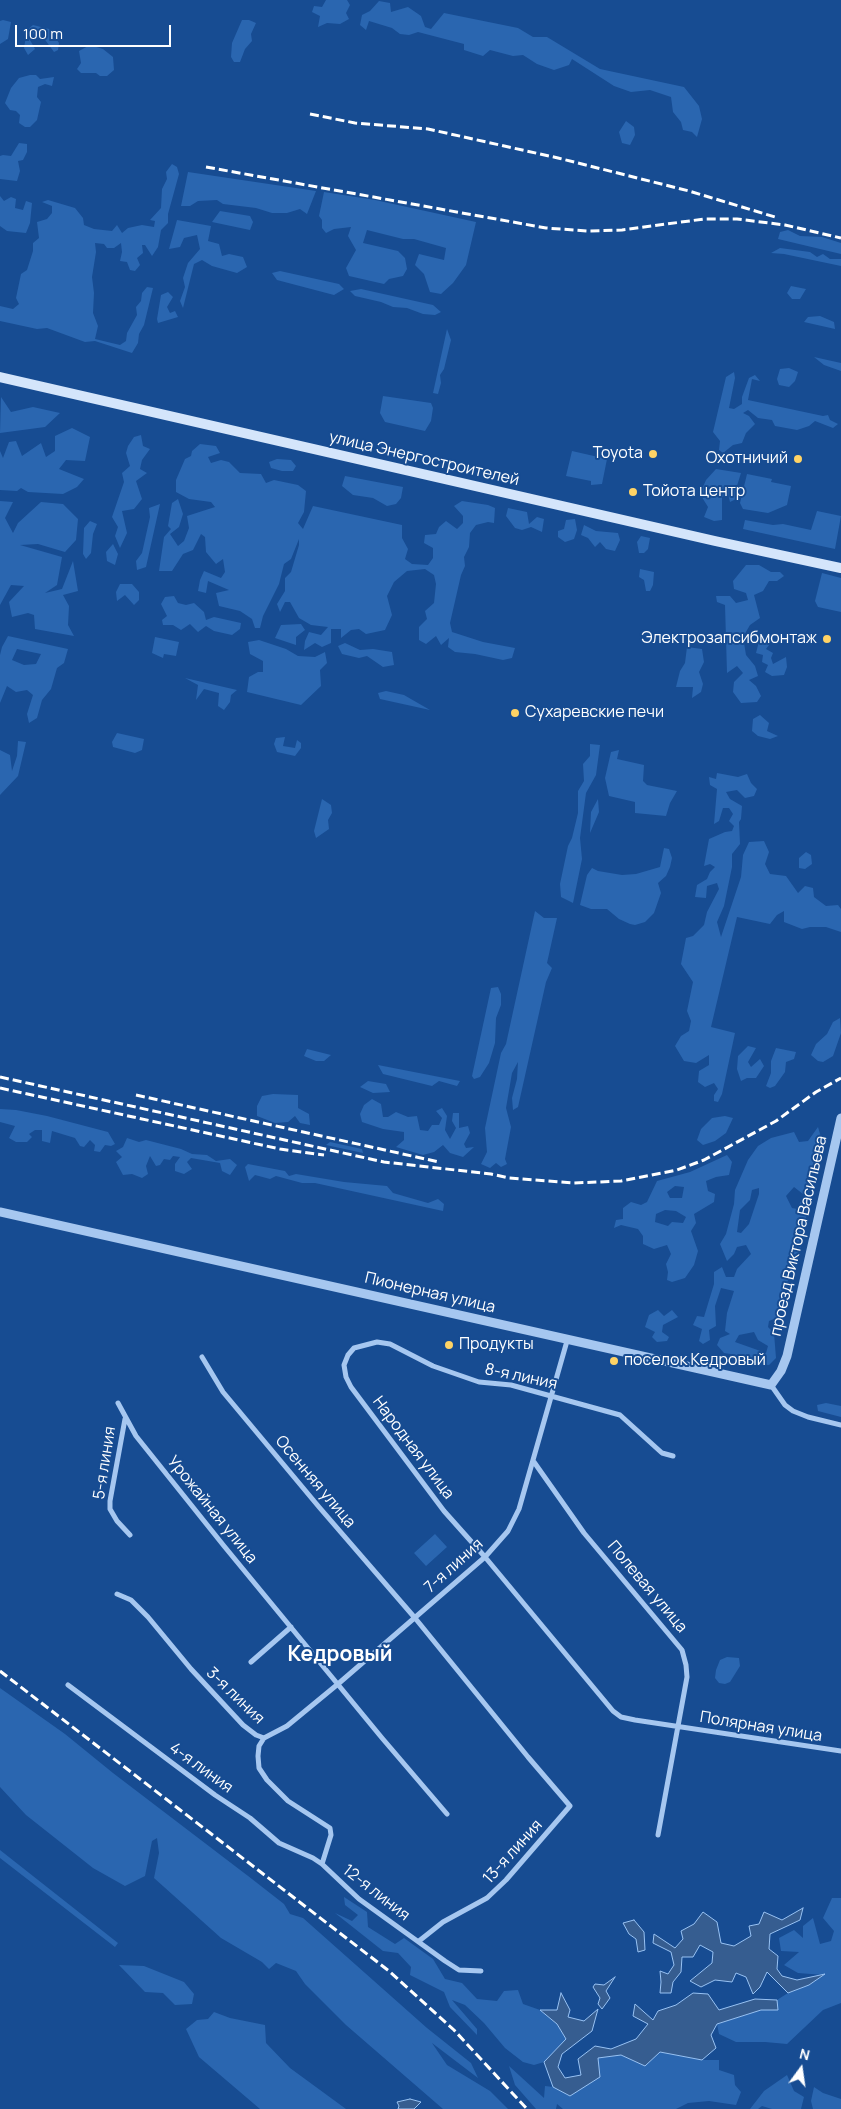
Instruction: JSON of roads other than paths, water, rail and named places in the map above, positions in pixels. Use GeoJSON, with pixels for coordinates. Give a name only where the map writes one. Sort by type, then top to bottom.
{"type":"FeatureCollection","features":[{"type":"Feature","properties":{"kind":"main road","name":"улица Энергостроителей"},"geometry":{"type":"LineString","coordinates":[[0,377],[715,541],[841,568]]}},
{"type":"Feature","properties":{"kind":"street","name":"проезд Виктора Васильева"},"geometry":{"type":"LineString","coordinates":[[771,1385],[781,1371],[787,1356],[841,1118]]}},
{"type":"Feature","properties":{"kind":"street","name":"Пионерная улица"},"geometry":{"type":"LineString","coordinates":[[0,1212],[567,1341],[771,1385]]}},
{"type":"Feature","properties":{"kind":"street"},"geometry":{"type":"LineString","coordinates":[[534,1462],[567,1341]]}},
{"type":"Feature","properties":{"kind":"street","name":"8-я линия"},"geometry":{"type":"LineString","coordinates":[[354,1348],[377,1342],[390,1344],[433,1366],[479,1382],[511,1385],[620,1415],[662,1453],[673,1456]]}},
{"type":"Feature","properties":{"kind":"street","name":"Народная улица"},"geometry":{"type":"LineString","coordinates":[[354,1348],[348,1355],[344,1365],[346,1377],[351,1388],[438,1503],[613,1711],[621,1717],[677,1727]]}},
{"type":"Feature","properties":{"kind":"street","name":"Осенняя улица"},"geometry":{"type":"LineString","coordinates":[[202,1357],[223,1392],[427,1632],[570,1806]]}},
{"type":"Feature","properties":{"kind":"street"},"geometry":{"type":"LineString","coordinates":[[771,1385],[785,1405],[793,1410],[808,1417],[841,1425]]}},
{"type":"Feature","properties":{"kind":"street","name":"Урожайная улица"},"geometry":{"type":"LineString","coordinates":[[118,1403],[136,1436],[291,1627]]}},
{"type":"Feature","properties":{"kind":"street","name":"5-я линия"},"geometry":{"type":"LineString","coordinates":[[126,1419],[110,1509],[117,1521],[130,1535]]}},
{"type":"Feature","properties":{"kind":"street","name":"7-я линия"},"geometry":{"type":"LineString","coordinates":[[415,1618],[485,1557],[508,1531],[520,1510],[534,1462]]}},
{"type":"Feature","properties":{"kind":"street","name":"Полевая улица"},"geometry":{"type":"LineString","coordinates":[[534,1462],[584,1533],[682,1650],[686,1665],[686,1677],[658,1835]]}},
{"type":"Feature","properties":{"kind":"street","name":"3-я линия"},"geometry":{"type":"LineString","coordinates":[[117,1594],[131,1600],[148,1617],[191,1670],[243,1724],[256,1735],[264,1738]]}},
{"type":"Feature","properties":{"kind":"street"},"geometry":{"type":"LineString","coordinates":[[264,1738],[287,1726],[415,1618]]}},
{"type":"Feature","properties":{"kind":"street"},"geometry":{"type":"LineString","coordinates":[[251,1662],[291,1627],[448,1814]]}},
{"type":"Feature","properties":{"kind":"street","name":"4-я линия"},"geometry":{"type":"LineString","coordinates":[[68,1685],[215,1795],[250,1818],[279,1843],[322,1864]]}},
{"type":"Feature","properties":{"kind":"street","name":"Полярная улица"},"geometry":{"type":"LineString","coordinates":[[677,1727],[841,1751]]}},
{"type":"Feature","properties":{"kind":"street","name":"12-я линия"},"geometry":{"type":"LineString","coordinates":[[264,1738],[259,1746],[258,1756],[259,1768],[267,1780],[288,1801],[330,1828],[331,1835],[322,1864],[359,1899],[459,1970],[481,1971]]}},
{"type":"Feature","properties":{"kind":"street","name":"13-я линия"},"geometry":{"type":"LineString","coordinates":[[419,1941],[443,1922],[487,1898],[506,1880],[570,1806]]}},
{"type":"Feature","properties":{"kind":"railway"},"geometry":{"type":"LineString","coordinates":[[310,114],[355,123],[428,129],[558,158],[689,191],[775,217]]}},
{"type":"Feature","properties":{"kind":"railway"},"geometry":{"type":"LineString","coordinates":[[206,167],[546,228],[588,231],[622,230],[704,219],[737,219],[785,225],[841,238]]}},
{"type":"Feature","properties":{"kind":"railway"},"geometry":{"type":"LineString","coordinates":[[0,1077],[384,1162],[491,1174],[509,1178],[574,1183],[621,1181],[677,1170],[704,1160],[776,1121],[816,1092],[841,1078]]}},
{"type":"Feature","properties":{"kind":"railway"},"geometry":{"type":"LineString","coordinates":[[0,1088],[280,1149],[324,1155]]}},
{"type":"Feature","properties":{"kind":"railway"},"geometry":{"type":"LineString","coordinates":[[136,1095],[439,1162]]}},
{"type":"Feature","properties":{"kind":"railway"},"geometry":{"type":"LineString","coordinates":[[0,1671],[389,1971],[454,2030],[527,2109]]}},
{"type":"Feature","properties":{"kind":"place","name":"Toyota"},"geometry":{"type":"Point","coordinates":[653,454]}},
{"type":"Feature","properties":{"kind":"place","name":"Охотничий"},"geometry":{"type":"Point","coordinates":[798,459]}},
{"type":"Feature","properties":{"kind":"place","name":"Тойота центр"},"geometry":{"type":"Point","coordinates":[633,492]}},
{"type":"Feature","properties":{"kind":"place","name":"Электрозапсибмонтаж"},"geometry":{"type":"Point","coordinates":[827,639]}},
{"type":"Feature","properties":{"kind":"place","name":"Сухаревские печи"},"geometry":{"type":"Point","coordinates":[515,713]}},
{"type":"Feature","properties":{"kind":"place","name":"Продукты"},"geometry":{"type":"Point","coordinates":[449,1345]}},
{"type":"Feature","properties":{"kind":"place","name":"поселок Кедровый"},"geometry":{"type":"Point","coordinates":[614,1361]}},
{"type":"Feature","properties":{"kind":"district","name":"Кедровый"},"geometry":{"type":"Point","coordinates":[340,1655]}}]}
